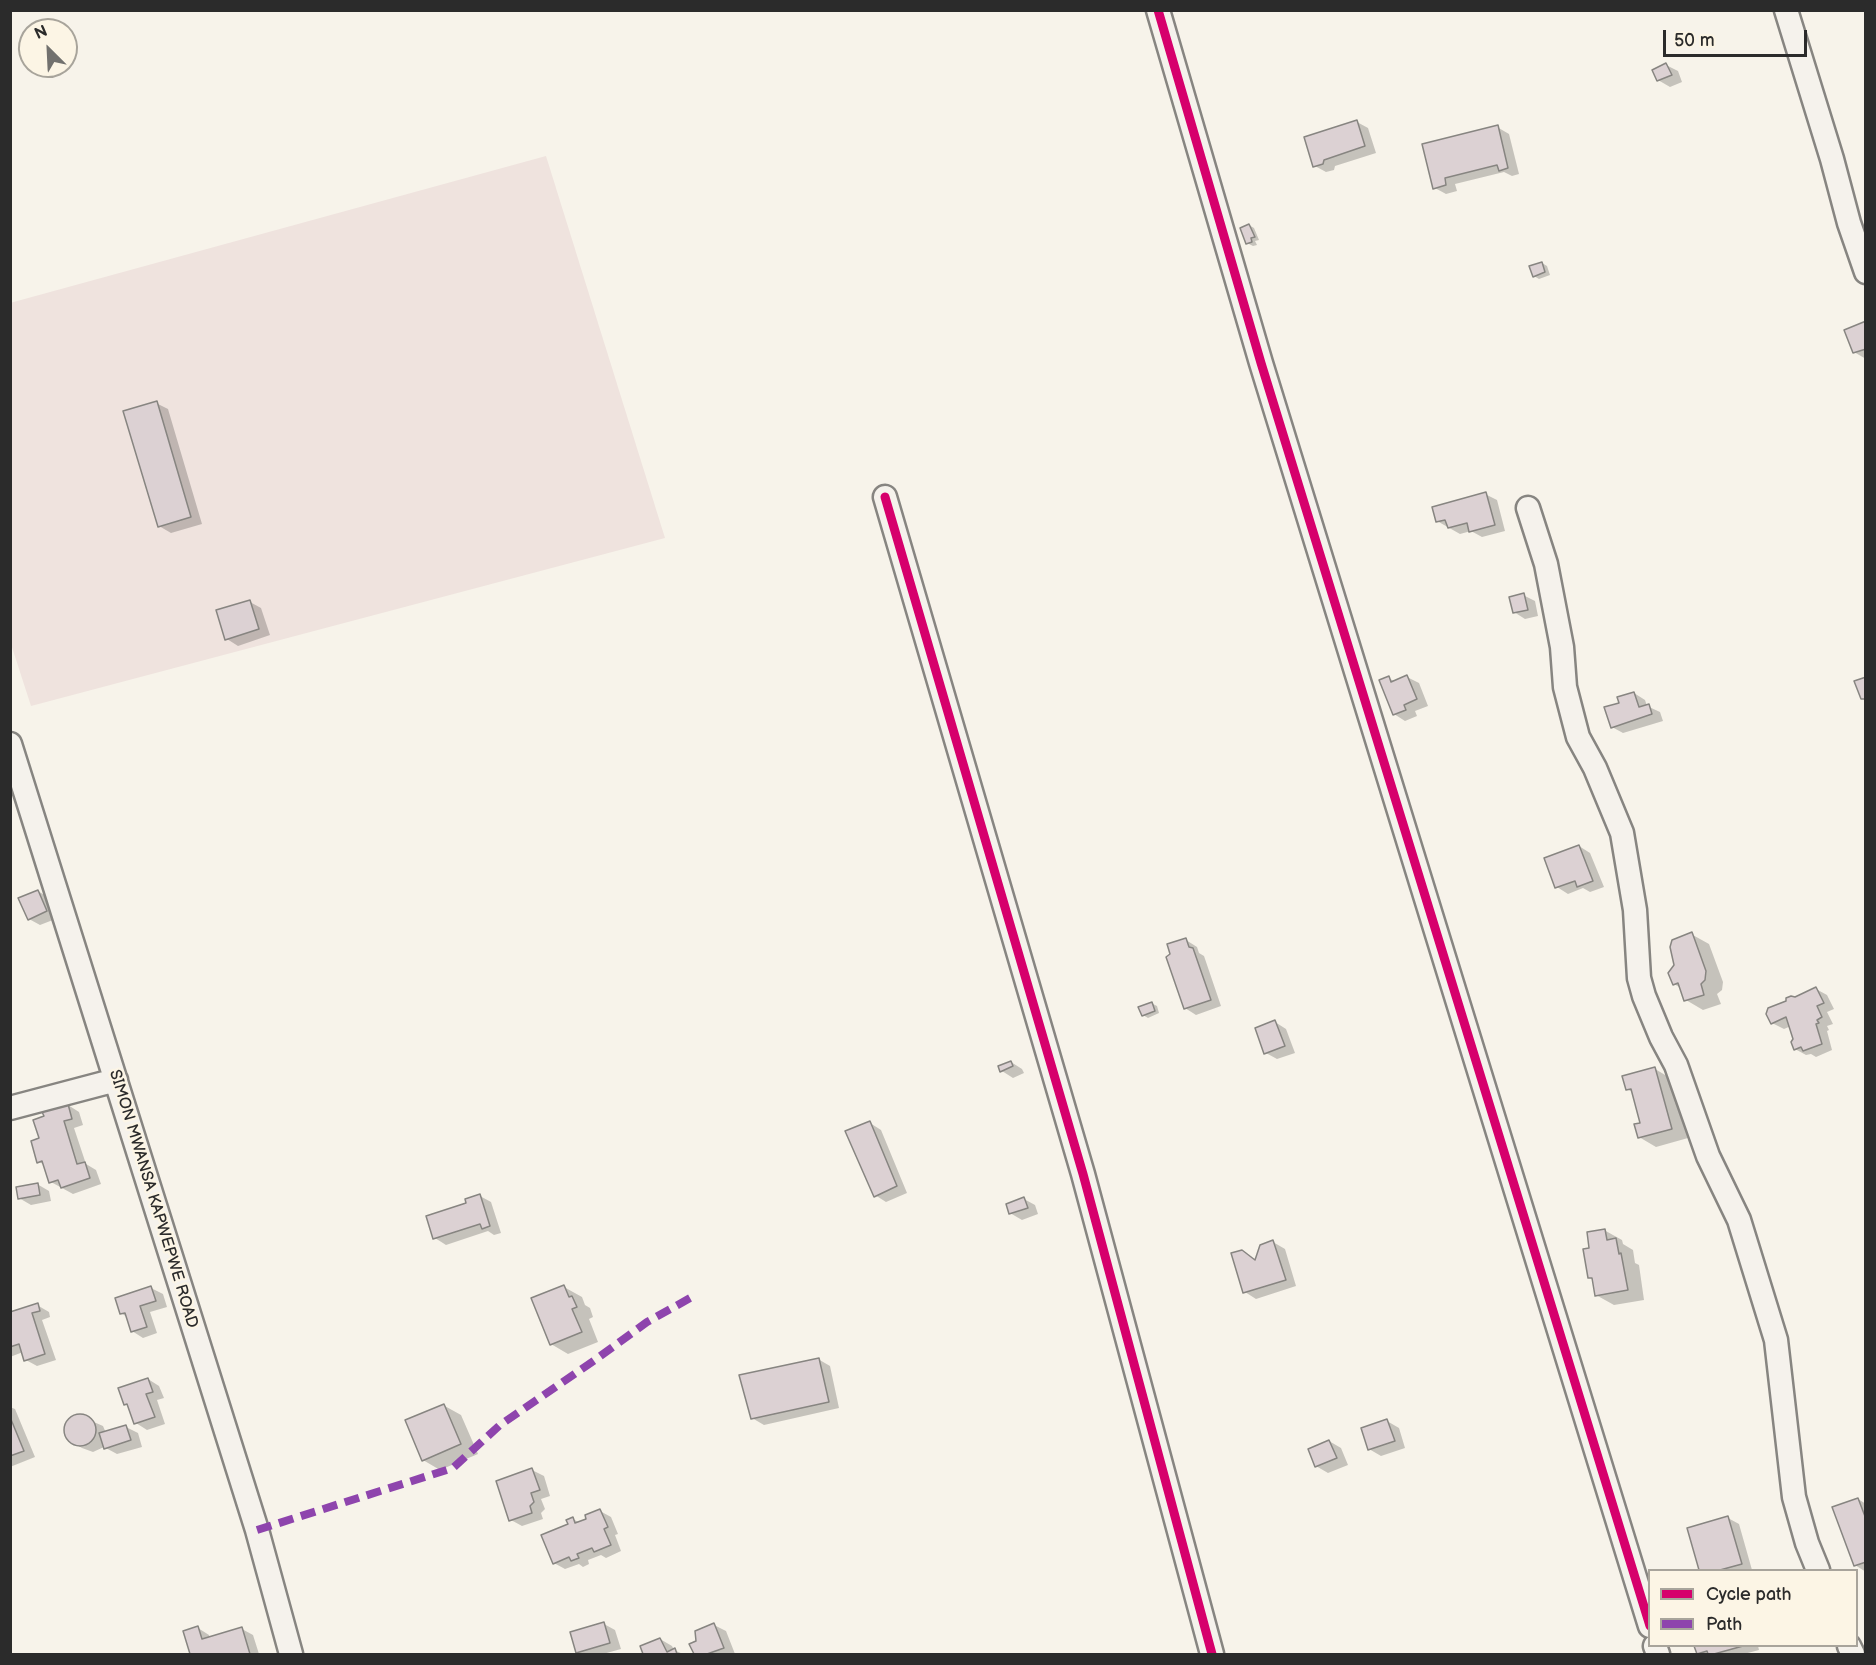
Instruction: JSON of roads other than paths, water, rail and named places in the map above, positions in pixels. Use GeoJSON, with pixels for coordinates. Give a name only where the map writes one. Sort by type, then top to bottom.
{"type":"FeatureCollection","features":[{"type":"Feature","properties":{"kind":"street"},"geometry":{"type":"LineString","coordinates":[[1158,10],[1261,363],[1648,1620]]}},
{"type":"Feature","properties":{"kind":"street"},"geometry":{"type":"LineString","coordinates":[[1786,10],[1832,159],[1849,223],[1866,272]]}},
{"type":"Feature","properties":{"kind":"street"},"geometry":{"type":"LineString","coordinates":[[885,497],[1083,1174],[1212,1654]]}},
{"type":"Feature","properties":{"kind":"street"},"geometry":{"type":"LineString","coordinates":[[1528,508],[1546,564],[1562,647],[1564,687],[1578,737],[1595,768],[1622,833],[1635,910],[1639,978],[1644,996],[1661,1037],[1676,1065],[1708,1156],[1739,1220],[1776,1340],[1794,1497],[1807,1543],[1818,1569]]}},
{"type":"Feature","properties":{"kind":"street","name":"SIMON MWANSA KAPWEPWE ROAD"},"geometry":{"type":"LineString","coordinates":[[12,753],[257,1530],[291,1654]]}},
{"type":"Feature","properties":{"kind":"street"},"geometry":{"type":"LineString","coordinates":[[10,1108],[116,1080]]}}]}
